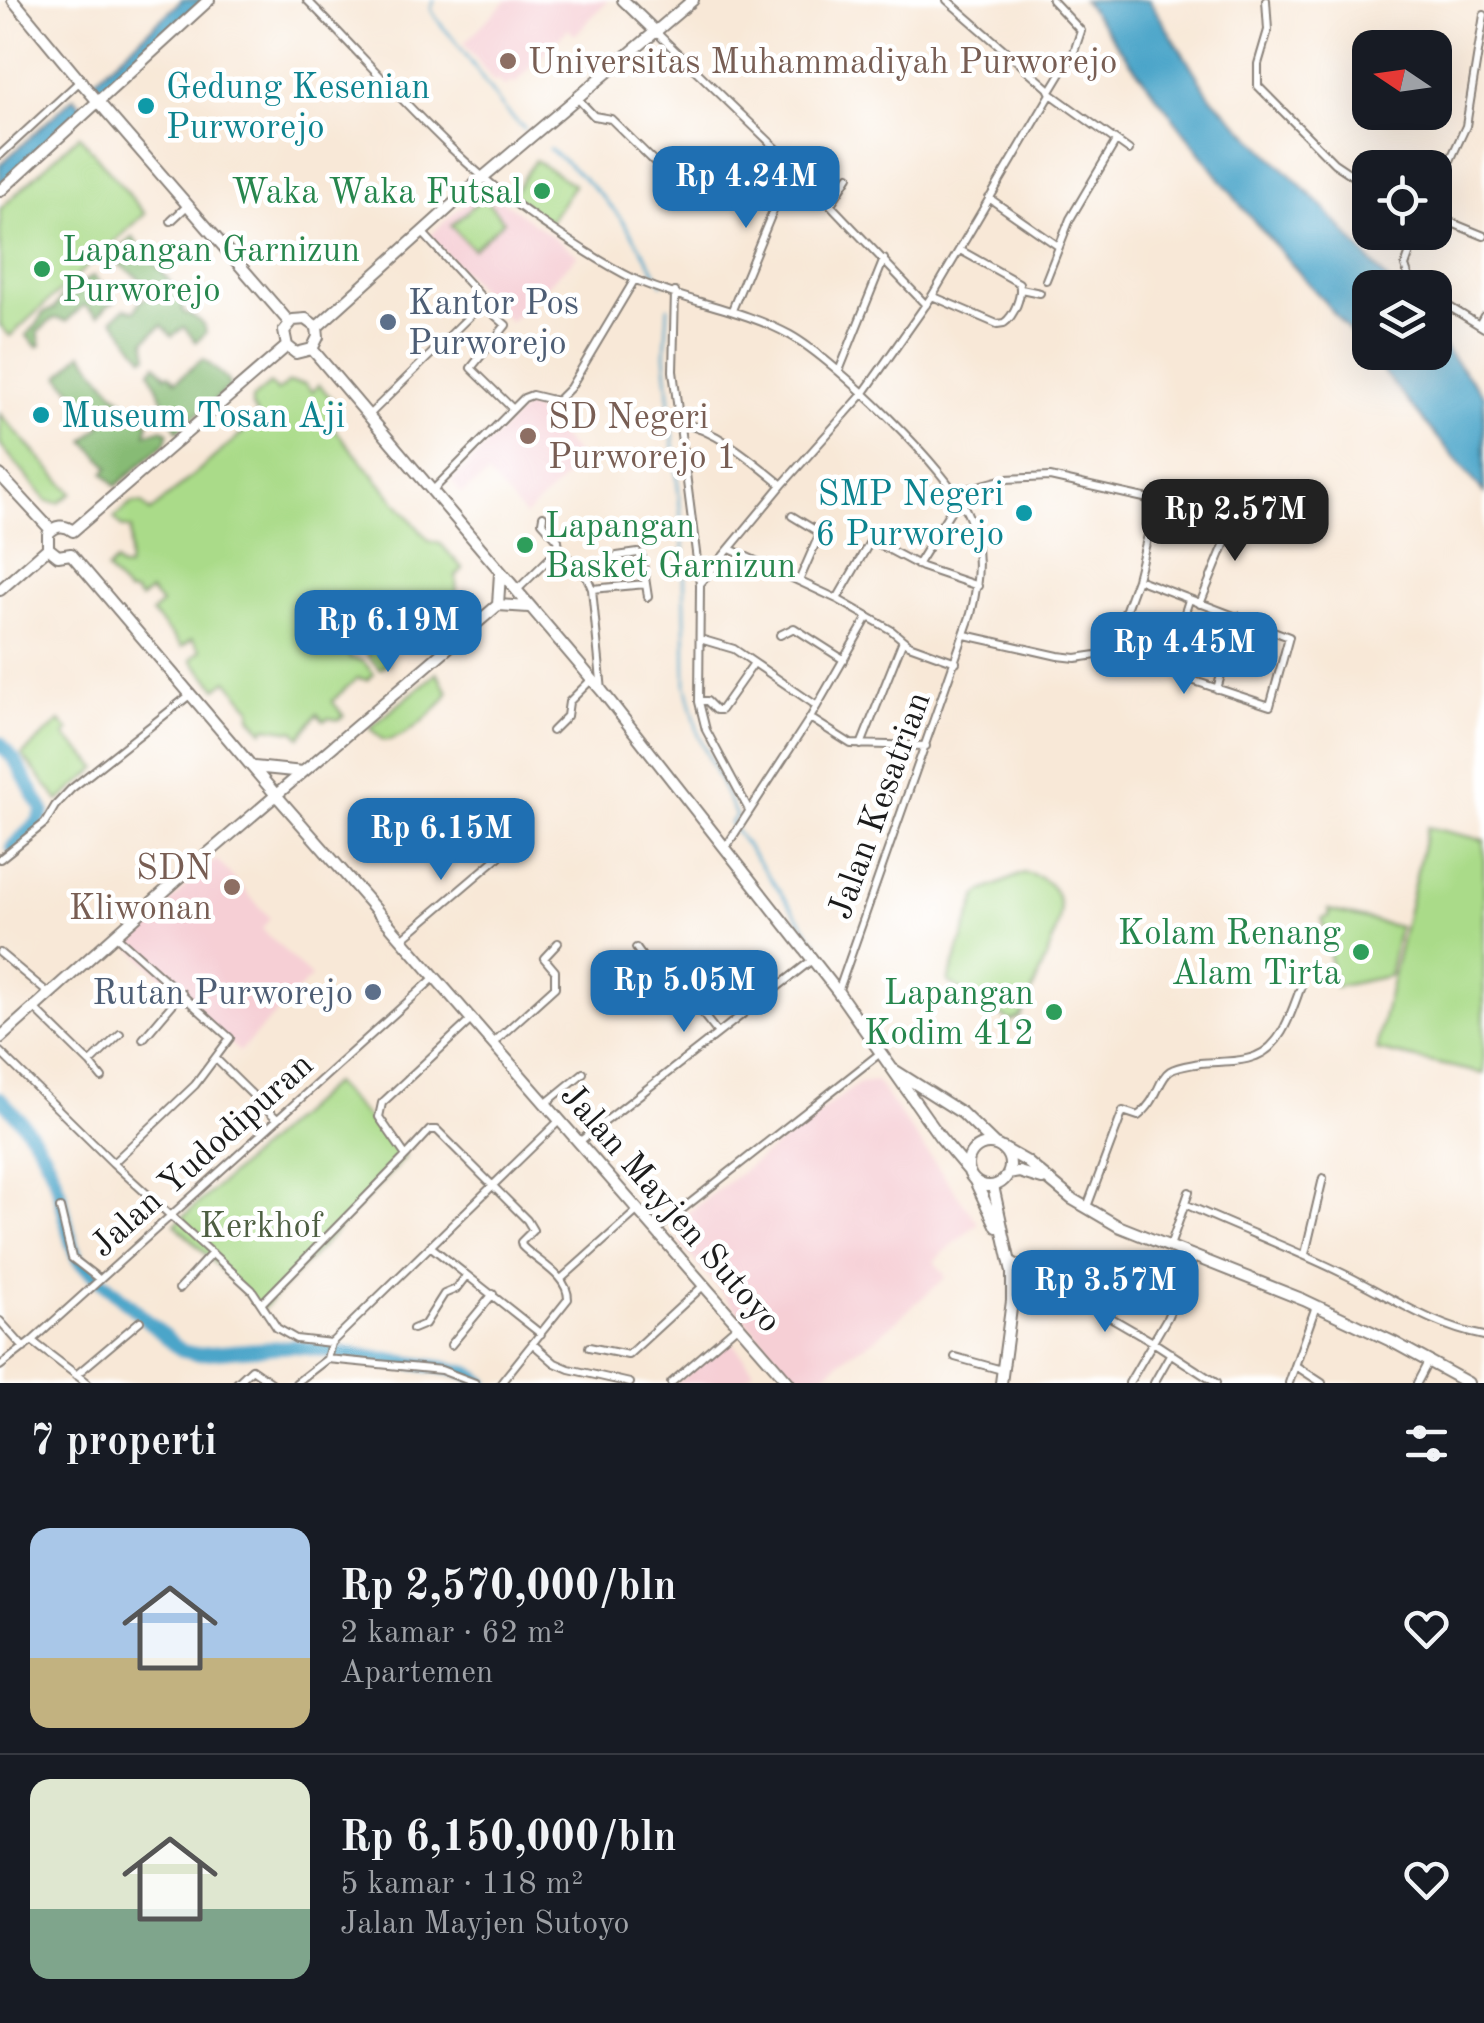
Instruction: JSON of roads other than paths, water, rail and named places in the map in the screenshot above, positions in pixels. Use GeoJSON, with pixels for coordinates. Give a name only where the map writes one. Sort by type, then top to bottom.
{"type":"FeatureCollection","features":[{"type":"Feature","properties":{"kind":"main road"},"geometry":{"type":"LineString","coordinates":[[12,0],[289,322]]}},
{"type":"Feature","properties":{"kind":"main road"},"geometry":{"type":"LineString","coordinates":[[0,191],[209,0]]}},
{"type":"Feature","properties":{"kind":"main road"},"geometry":{"type":"LineString","coordinates":[[623,0],[657,33]]}},
{"type":"Feature","properties":{"kind":"main road"},"geometry":{"type":"LineString","coordinates":[[316,327],[482,178],[694,0]]}},
{"type":"Feature","properties":{"kind":"main road"},"geometry":{"type":"LineString","coordinates":[[302,318],[316,327],[317,342],[312,349],[296,352],[287,346],[284,331],[289,322],[302,318]]}},
{"type":"Feature","properties":{"kind":"main road"},"geometry":{"type":"LineString","coordinates":[[73,531],[287,346]]}},
{"type":"Feature","properties":{"kind":"main road"},"geometry":{"type":"LineString","coordinates":[[312,349],[728,843],[956,1158],[972,1176],[993,1186]]}},
{"type":"Feature","properties":{"kind":"main road"},"geometry":{"type":"LineString","coordinates":[[0,475],[51,530]]}},
{"type":"Feature","properties":{"kind":"main road"},"geometry":{"type":"LineString","coordinates":[[62,526],[73,531],[77,541],[71,554],[58,556],[48,548],[46,538],[51,530],[62,526]]}},
{"type":"Feature","properties":{"kind":"main road"},"geometry":{"type":"LineString","coordinates":[[0,590],[48,548]]}},
{"type":"Feature","properties":{"kind":"main road","name":"Jalan Mayjen Sutoyo"},"geometry":{"type":"LineString","coordinates":[[71,554],[789,1383]]}},
{"type":"Feature","properties":{"kind":"main road"},"geometry":{"type":"LineString","coordinates":[[498,605],[500,574]]}},
{"type":"Feature","properties":{"kind":"main road"},"geometry":{"type":"LineString","coordinates":[[0,1038],[498,605],[529,607]]}},
{"type":"Feature","properties":{"kind":"main road"},"geometry":{"type":"LineString","coordinates":[[254,767],[303,772]]}},
{"type":"Feature","properties":{"kind":"main road"},"geometry":{"type":"LineString","coordinates":[[889,1067],[962,1113],[1010,1160],[1008,1174]]}},
{"type":"Feature","properties":{"kind":"main road"},"geometry":{"type":"LineString","coordinates":[[1007,1246],[972,1176],[968,1163],[974,1150],[998,1146],[1026,1161],[1048,1181],[1118,1226],[1316,1306],[1468,1383]]}},
{"type":"Feature","properties":{"kind":"main road"},"geometry":{"type":"LineString","coordinates":[[993,1186],[1008,1174],[1019,1172],[1048,1181]]}},
{"type":"Feature","properties":{"kind":"main road"},"geometry":{"type":"LineString","coordinates":[[993,1186],[1009,1258],[1012,1301],[1001,1383]]}},
{"type":"Feature","properties":{"kind":"street"},"geometry":{"type":"LineString","coordinates":[[320,0],[310,3],[482,178],[535,218],[635,279],[732,310],[793,336],[863,394],[958,495]]}},
{"type":"Feature","properties":{"kind":"street"},"geometry":{"type":"LineString","coordinates":[[947,0],[1051,92],[1129,150]]}},
{"type":"Feature","properties":{"kind":"street"},"geometry":{"type":"LineString","coordinates":[[700,584],[863,394],[960,250],[1074,52],[1081,30],[1052,0]]}},
{"type":"Feature","properties":{"kind":"street"},"geometry":{"type":"LineString","coordinates":[[1266,0],[1268,30],[1258,64],[1258,86],[1334,163],[1352,175]]}},
{"type":"Feature","properties":{"kind":"street"},"geometry":{"type":"LineString","coordinates":[[1452,156],[1466,126],[1484,15]]}},
{"type":"Feature","properties":{"kind":"street"},"geometry":{"type":"LineString","coordinates":[[657,33],[831,204],[926,305]]}},
{"type":"Feature","properties":{"kind":"street"},"geometry":{"type":"LineString","coordinates":[[0,155],[80,82]]}},
{"type":"Feature","properties":{"kind":"street"},"geometry":{"type":"LineString","coordinates":[[578,99],[592,114],[611,119],[669,176]]}},
{"type":"Feature","properties":{"kind":"street"},"geometry":{"type":"LineString","coordinates":[[1046,280],[1058,246],[1116,141]]}},
{"type":"Feature","properties":{"kind":"street"},"geometry":{"type":"LineString","coordinates":[[732,310],[792,166]]}},
{"type":"Feature","properties":{"kind":"street"},"geometry":{"type":"LineString","coordinates":[[831,204],[849,176]]}},
{"type":"Feature","properties":{"kind":"street"},"geometry":{"type":"LineString","coordinates":[[989,198],[1058,246]]}},
{"type":"Feature","properties":{"kind":"street"},"geometry":{"type":"LineString","coordinates":[[171,221],[188,205]]}},
{"type":"Feature","properties":{"kind":"street"},"geometry":{"type":"LineString","coordinates":[[1452,223],[1484,236]]}},
{"type":"Feature","properties":{"kind":"street"},"geometry":{"type":"LineString","coordinates":[[368,416],[485,301],[422,232]]}},
{"type":"Feature","properties":{"kind":"street"},"geometry":{"type":"LineString","coordinates":[[960,250],[1012,277],[1021,289],[1040,293]]}},
{"type":"Feature","properties":{"kind":"street"},"geometry":{"type":"LineString","coordinates":[[839,371],[884,259]]}},
{"type":"Feature","properties":{"kind":"street"},"geometry":{"type":"LineString","coordinates":[[432,490],[528,395],[551,402],[570,388],[635,279]]}},
{"type":"Feature","properties":{"kind":"street"},"geometry":{"type":"LineString","coordinates":[[932,296],[1000,324],[1010,318],[1021,289]]}},
{"type":"Feature","properties":{"kind":"street"},"geometry":{"type":"LineString","coordinates":[[675,292],[672,358],[700,584],[699,702],[706,730],[749,810]]}},
{"type":"Feature","properties":{"kind":"street"},"geometry":{"type":"LineString","coordinates":[[482,304],[506,325],[471,368],[513,409]]}},
{"type":"Feature","properties":{"kind":"street"},"geometry":{"type":"LineString","coordinates":[[1452,308],[1482,326],[1484,316]]}},
{"type":"Feature","properties":{"kind":"street"},"geometry":{"type":"LineString","coordinates":[[678,422],[698,426],[722,440],[782,485]]}},
{"type":"Feature","properties":{"kind":"street"},"geometry":{"type":"LineString","coordinates":[[917,565],[958,495],[1004,479],[1050,476],[1151,498],[1155,508],[1137,579],[1110,653]]}},
{"type":"Feature","properties":{"kind":"street","name":"Jalan Kesatrian"},"geometry":{"type":"LineString","coordinates":[[838,992],[965,636],[978,586],[974,531],[958,495]]}},
{"type":"Feature","properties":{"kind":"street"},"geometry":{"type":"LineString","coordinates":[[1200,604],[1238,512]]}},
{"type":"Feature","properties":{"kind":"street"},"geometry":{"type":"LineString","coordinates":[[516,591],[558,548],[558,540],[542,522],[543,516]]}},
{"type":"Feature","properties":{"kind":"street"},"geometry":{"type":"LineString","coordinates":[[792,516],[820,533],[799,582]]}},
{"type":"Feature","properties":{"kind":"street"},"geometry":{"type":"LineString","coordinates":[[837,599],[870,541],[917,565],[978,586]]}},
{"type":"Feature","properties":{"kind":"street"},"geometry":{"type":"LineString","coordinates":[[730,549],[837,599],[903,640],[956,662]]}},
{"type":"Feature","properties":{"kind":"street"},"geometry":{"type":"LineString","coordinates":[[588,577],[617,556],[638,553],[642,556],[648,597]]}},
{"type":"Feature","properties":{"kind":"street"},"geometry":{"type":"LineString","coordinates":[[554,554],[567,556],[588,577],[592,588],[602,691]]}},
{"type":"Feature","properties":{"kind":"street"},"geometry":{"type":"LineString","coordinates":[[965,636],[1058,656],[1076,658],[1110,653],[1270,706],[1289,645],[1288,636],[1137,579]]}},
{"type":"Feature","properties":{"kind":"street"},"geometry":{"type":"LineString","coordinates":[[592,588],[646,584]]}},
{"type":"Feature","properties":{"kind":"street"},"geometry":{"type":"LineString","coordinates":[[1166,672],[1188,600]]}},
{"type":"Feature","properties":{"kind":"street"},"geometry":{"type":"LineString","coordinates":[[1217,690],[1238,616]]}},
{"type":"Feature","properties":{"kind":"street"},"geometry":{"type":"LineString","coordinates":[[728,843],[810,718],[868,617]]}},
{"type":"Feature","properties":{"kind":"street"},"geometry":{"type":"LineString","coordinates":[[780,634],[794,628],[844,660]]}},
{"type":"Feature","properties":{"kind":"street"},"geometry":{"type":"LineString","coordinates":[[700,639],[734,649],[817,706]]}},
{"type":"Feature","properties":{"kind":"street"},"geometry":{"type":"LineString","coordinates":[[862,745],[903,640]]}},
{"type":"Feature","properties":{"kind":"street"},"geometry":{"type":"LineString","coordinates":[[699,702],[706,701],[721,710],[754,663]]}},
{"type":"Feature","properties":{"kind":"street"},"geometry":{"type":"LineString","coordinates":[[552,731],[567,716],[569,702],[592,679]]}},
{"type":"Feature","properties":{"kind":"street"},"geometry":{"type":"LineString","coordinates":[[0,859],[45,823],[54,806],[71,789],[192,693]]}},
{"type":"Feature","properties":{"kind":"street"},"geometry":{"type":"LineString","coordinates":[[810,718],[839,739],[862,745],[926,746]]}},
{"type":"Feature","properties":{"kind":"street"},"geometry":{"type":"LineString","coordinates":[[402,939],[502,854]]}},
{"type":"Feature","properties":{"kind":"street"},"geometry":{"type":"LineString","coordinates":[[113,1162],[176,1104],[229,1041],[229,1035],[115,935]]}},
{"type":"Feature","properties":{"kind":"street"},"geometry":{"type":"LineString","coordinates":[[493,1044],[555,987],[555,971],[544,958],[558,943]]}},
{"type":"Feature","properties":{"kind":"street"},"geometry":{"type":"LineString","coordinates":[[636,948],[657,977],[698,1007],[718,1032]]}},
{"type":"Feature","properties":{"kind":"street"},"geometry":{"type":"LineString","coordinates":[[0,953],[48,993]]}},
{"type":"Feature","properties":{"kind":"street"},"geometry":{"type":"LineString","coordinates":[[578,1142],[813,959]]}},
{"type":"Feature","properties":{"kind":"street","name":"Jalan Yudodipuran"},"geometry":{"type":"LineString","coordinates":[[0,1366],[435,977]]}},
{"type":"Feature","properties":{"kind":"street"},"geometry":{"type":"LineString","coordinates":[[1087,1207],[1123,1110],[1138,1116],[1142,1113],[1155,1100],[1170,1071],[1258,1056],[1282,1032],[1302,984]]}},
{"type":"Feature","properties":{"kind":"street"},"geometry":{"type":"LineString","coordinates":[[142,1039],[182,993]]}},
{"type":"Feature","properties":{"kind":"street"},"geometry":{"type":"LineString","coordinates":[[33,1007],[102,1078]]}},
{"type":"Feature","properties":{"kind":"street"},"geometry":{"type":"LineString","coordinates":[[406,1156],[379,1116],[382,1102],[472,1020]]}},
{"type":"Feature","properties":{"kind":"street"},"geometry":{"type":"LineString","coordinates":[[90,1063],[120,1034]]}},
{"type":"Feature","properties":{"kind":"street"},"geometry":{"type":"LineString","coordinates":[[0,1052],[263,1302],[278,1328],[288,1336],[329,1352],[441,1370],[475,1383]]}},
{"type":"Feature","properties":{"kind":"street"},"geometry":{"type":"LineString","coordinates":[[656,1230],[879,1054]]}},
{"type":"Feature","properties":{"kind":"street"},"geometry":{"type":"LineString","coordinates":[[216,1059],[277,1119]]}},
{"type":"Feature","properties":{"kind":"street"},"geometry":{"type":"LineString","coordinates":[[546,1104],[583,1073]]}},
{"type":"Feature","properties":{"kind":"street"},"geometry":{"type":"LineString","coordinates":[[296,1383],[492,1184],[560,1121]]}},
{"type":"Feature","properties":{"kind":"street"},"geometry":{"type":"LineString","coordinates":[[263,1302],[430,1130],[436,1130],[533,1228],[522,1246],[560,1278],[568,1298],[501,1383]]}},
{"type":"Feature","properties":{"kind":"street"},"geometry":{"type":"LineString","coordinates":[[1304,1254],[1323,1178]]}},
{"type":"Feature","properties":{"kind":"street"},"geometry":{"type":"LineString","coordinates":[[1169,1248],[1189,1192]]}},
{"type":"Feature","properties":{"kind":"street"},"geometry":{"type":"LineString","coordinates":[[1185,1204],[1304,1254],[1423,1316],[1484,1336]]}},
{"type":"Feature","properties":{"kind":"street"},"geometry":{"type":"LineString","coordinates":[[60,1208],[72,1258],[100,1279]]}},
{"type":"Feature","properties":{"kind":"street"},"geometry":{"type":"LineString","coordinates":[[560,1278],[638,1210]]}},
{"type":"Feature","properties":{"kind":"street"},"geometry":{"type":"LineString","coordinates":[[430,1246],[541,1334]]}},
{"type":"Feature","properties":{"kind":"street"},"geometry":{"type":"LineString","coordinates":[[179,1289],[212,1254]]}},
{"type":"Feature","properties":{"kind":"street"},"geometry":{"type":"LineString","coordinates":[[1009,1258],[1216,1383]]}},
{"type":"Feature","properties":{"kind":"street"},"geometry":{"type":"LineString","coordinates":[[1128,1383],[1194,1258]]}},
{"type":"Feature","properties":{"kind":"street"},"geometry":{"type":"LineString","coordinates":[[413,1329],[425,1324],[444,1294],[456,1290],[466,1276]]}},
{"type":"Feature","properties":{"kind":"street"},"geometry":{"type":"LineString","coordinates":[[589,1347],[630,1354],[704,1285]]}},
{"type":"Feature","properties":{"kind":"street"},"geometry":{"type":"LineString","coordinates":[[451,1345],[493,1294]]}},
{"type":"Feature","properties":{"kind":"street"},"geometry":{"type":"LineString","coordinates":[[1288,1383],[1316,1306]]}},
{"type":"Feature","properties":{"kind":"street"},"geometry":{"type":"LineString","coordinates":[[0,1321],[24,1348]]}},
{"type":"Feature","properties":{"kind":"street"},"geometry":{"type":"LineString","coordinates":[[76,1375],[140,1321]]}},
{"type":"Feature","properties":{"kind":"street"},"geometry":{"type":"LineString","coordinates":[[672,1383],[738,1325]]}},
{"type":"Feature","properties":{"kind":"street"},"geometry":{"type":"LineString","coordinates":[[32,1341],[86,1383]]}},
{"type":"Feature","properties":{"kind":"street"},"geometry":{"type":"LineString","coordinates":[[533,1344],[569,1369],[630,1383]]}},
{"type":"Feature","properties":{"kind":"street"},"geometry":{"type":"LineString","coordinates":[[1154,1383],[1171,1353]]}},
{"type":"Feature","properties":{"kind":"street"},"geometry":{"type":"LineString","coordinates":[[955,1357],[1003,1370]]}},
{"type":"Feature","properties":{"kind":"street"},"geometry":{"type":"LineString","coordinates":[[1417,1383],[1428,1360]]}},
{"type":"Feature","properties":{"kind":"street"},"geometry":{"type":"LineString","coordinates":[[1296,1366],[1322,1383]]}},
{"type":"Feature","properties":{"kind":"street"},"geometry":{"type":"LineString","coordinates":[[238,1383],[253,1369],[272,1383]]}},
{"type":"Feature","properties":{"kind":"water"},"geometry":{"type":"Polygon","coordinates":[[[182,0],[204,0],[99,94],[90,84],[182,0]]]}},
{"type":"Feature","properties":{"kind":"water"},"geometry":{"type":"Polygon","coordinates":[[[1083,0],[1149,0],[1210,96],[1325,209],[1352,240],[1352,250],[1361,250],[1378,270],[1352,270],[1352,335],[1245,211],[1083,0]]]}},
{"type":"Feature","properties":{"kind":"water"},"geometry":{"type":"Polygon","coordinates":[[[74,97],[84,108],[0,184],[0,165],[74,97]]]}},
{"type":"Feature","properties":{"kind":"water"},"geometry":{"type":"Polygon","coordinates":[[[1452,357],[1484,396],[1484,493],[1381,370],[1452,370],[1452,357]]]}},
{"type":"Feature","properties":{"kind":"waterway"},"geometry":{"type":"LineString","coordinates":[[434,0],[431,9],[437,20],[498,101],[525,129]]}},
{"type":"Feature","properties":{"kind":"waterway"},"geometry":{"type":"LineString","coordinates":[[549,149],[614,210],[662,284]]}},
{"type":"Feature","properties":{"kind":"waterway"},"geometry":{"type":"LineString","coordinates":[[668,307],[665,355],[684,547],[686,685],[699,736],[736,816],[730,823],[823,951]]}},
{"type":"Feature","properties":{"kind":"waterway"},"geometry":{"type":"LineString","coordinates":[[0,743],[16,762],[43,811],[38,822],[12,847]]}},
{"type":"Feature","properties":{"kind":"waterway"},"geometry":{"type":"LineString","coordinates":[[0,1098],[26,1127],[53,1172],[79,1261],[182,1351],[196,1354],[293,1346],[446,1368],[469,1373],[483,1383]]}},
{"type":"Feature","properties":{"kind":"place","name":"Universitas Muhammadiyah Purworejo"},"geometry":{"type":"Point","coordinates":[508,61]}},
{"type":"Feature","properties":{"kind":"place","name":"Gedung Kesenian Purworejo"},"geometry":{"type":"Point","coordinates":[146,106]}},
{"type":"Feature","properties":{"kind":"place","name":"Waka Waka Futsal"},"geometry":{"type":"Point","coordinates":[542,191]}},
{"type":"Feature","properties":{"kind":"place","name":"Lapangan Garnizun Purworejo"},"geometry":{"type":"Point","coordinates":[42,269]}},
{"type":"Feature","properties":{"kind":"place","name":"Kantor Pos Purworejo"},"geometry":{"type":"Point","coordinates":[388,322]}},
{"type":"Feature","properties":{"kind":"place","name":"Museum Tosan Aji"},"geometry":{"type":"Point","coordinates":[41,415]}},
{"type":"Feature","properties":{"kind":"place","name":"SD Negeri Purworejo 1"},"geometry":{"type":"Point","coordinates":[528,436]}},
{"type":"Feature","properties":{"kind":"place","name":"SMP Negeri 6 Purworejo"},"geometry":{"type":"Point","coordinates":[1024,513]}},
{"type":"Feature","properties":{"kind":"place","name":"Lapangan Basket Garnizun"},"geometry":{"type":"Point","coordinates":[525,545]}},
{"type":"Feature","properties":{"kind":"place","name":"SDN Kliwonan"},"geometry":{"type":"Point","coordinates":[232,887]}},
{"type":"Feature","properties":{"kind":"place","name":"Kolam Renang Alam Tirta"},"geometry":{"type":"Point","coordinates":[1361,952]}},
{"type":"Feature","properties":{"kind":"place","name":"Rutan Purworejo"},"geometry":{"type":"Point","coordinates":[373,992]}},
{"type":"Feature","properties":{"kind":"place","name":"Lapangan Kodim 412"},"geometry":{"type":"Point","coordinates":[1054,1012]}},
{"type":"Feature","properties":{"kind":"park label","name":"Kerkhof"},"geometry":{"type":"Point","coordinates":[261,1225]}}]}
